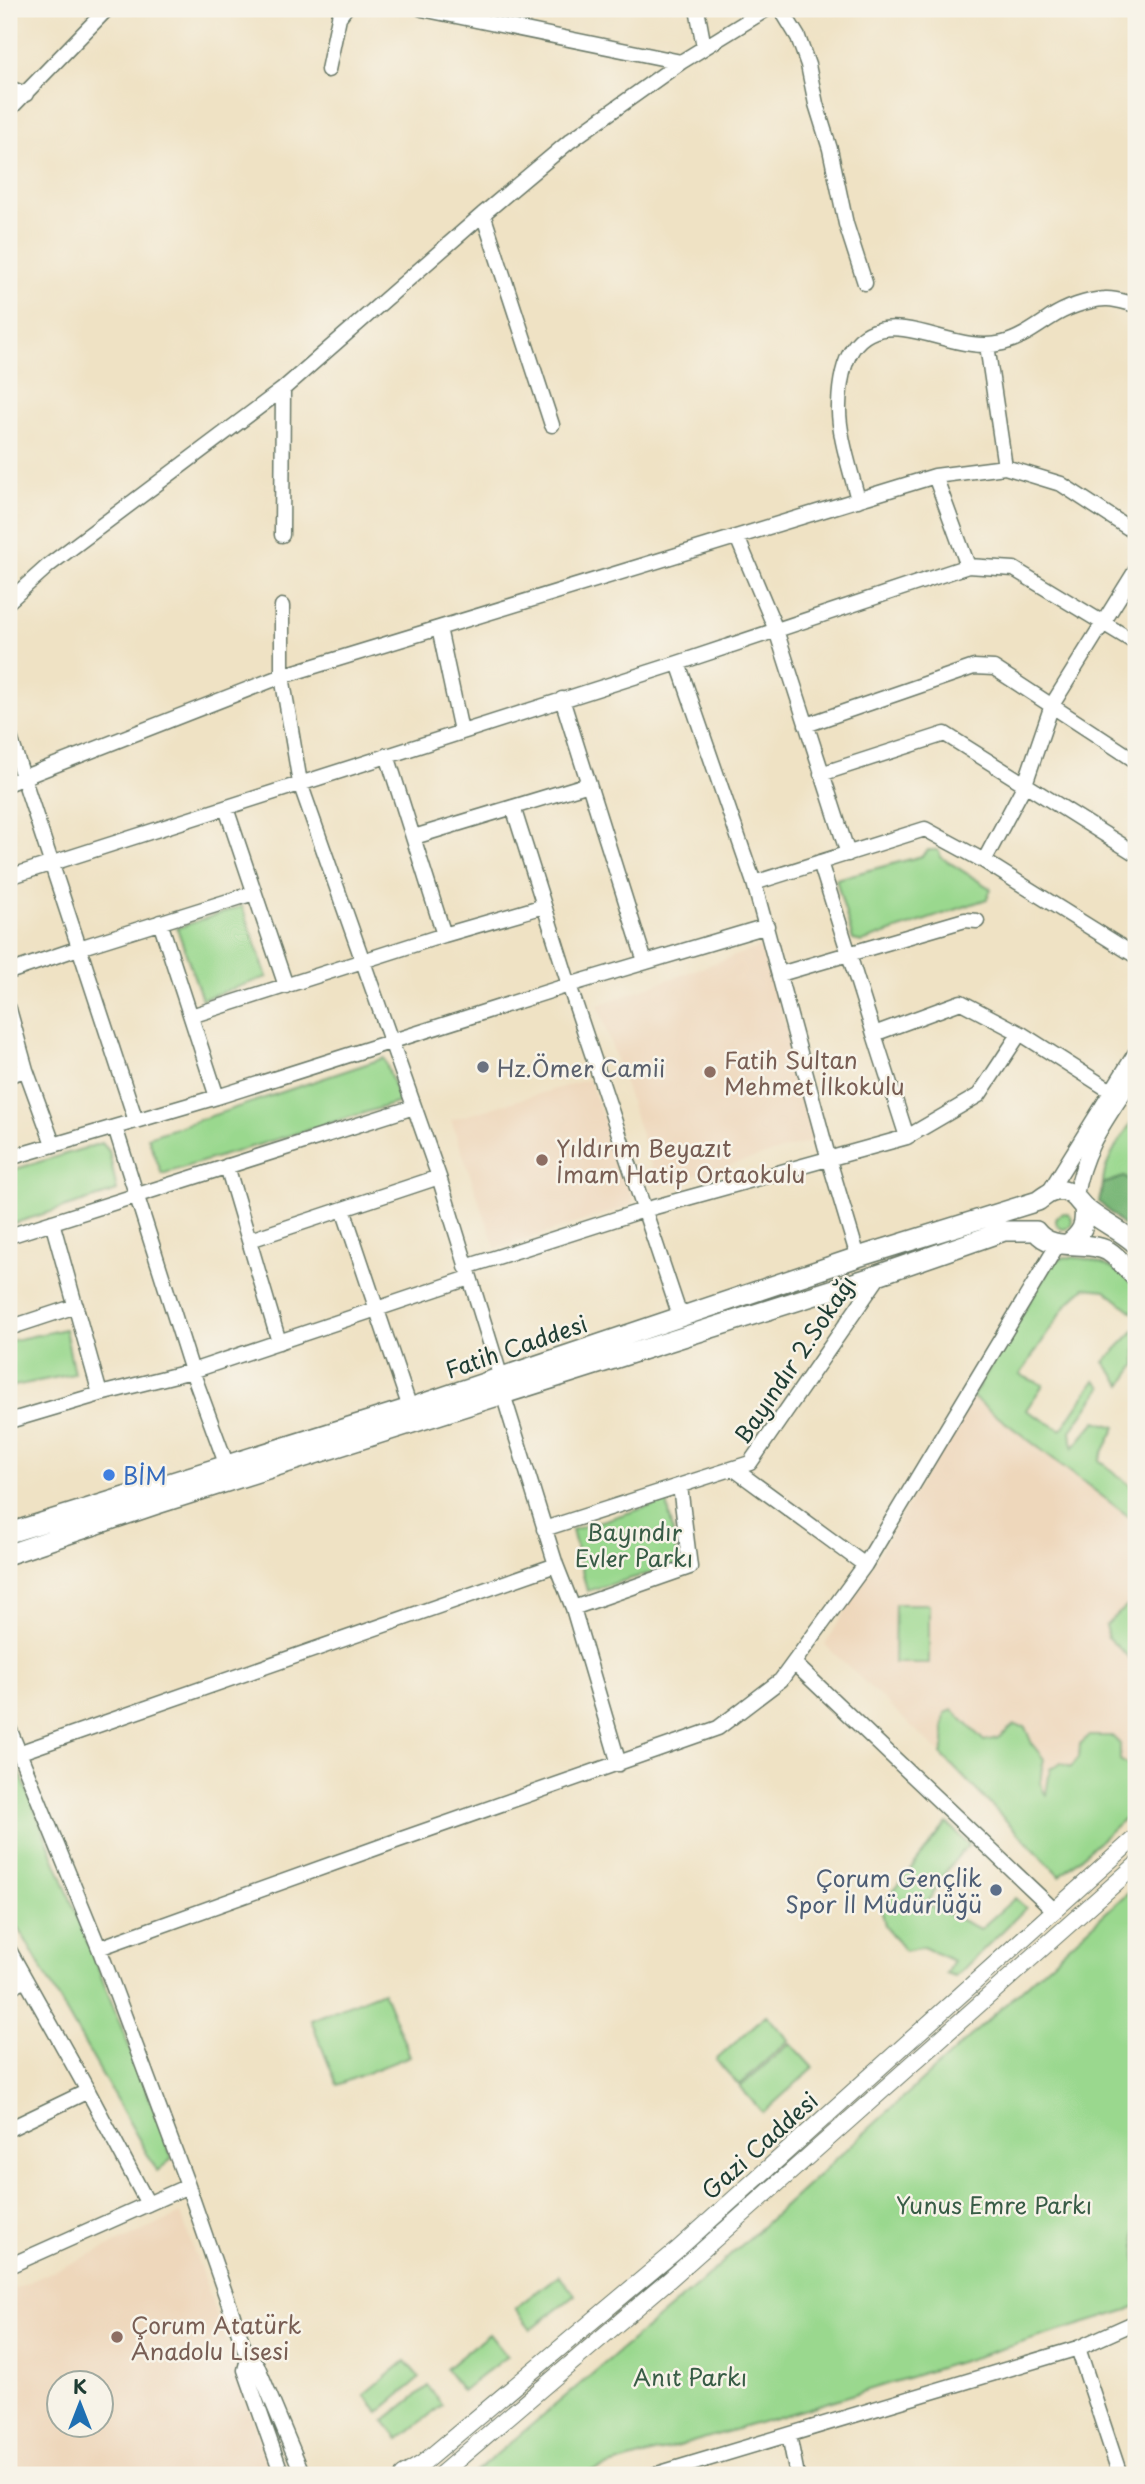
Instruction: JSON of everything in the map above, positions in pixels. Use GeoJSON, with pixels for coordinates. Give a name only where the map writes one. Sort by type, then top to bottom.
{"type":"FeatureCollection","features":[{"type":"Feature","properties":{"kind":"main road","name":"Fatih Caddesi"},"geometry":{"type":"LineString","coordinates":[[9,1554],[502,1386],[680,1316],[1043,1196],[1063,1191],[1136,1244]]}},
{"type":"Feature","properties":{"kind":"main road"},"geometry":{"type":"LineString","coordinates":[[1043,1196],[1032,1213],[1033,1227],[1042,1239],[1107,1251],[1136,1278]]}},
{"type":"Feature","properties":{"kind":"main road"},"geometry":{"type":"LineString","coordinates":[[1063,1244],[1080,1235],[1086,1222],[1080,1202]]}},
{"type":"Feature","properties":{"kind":"main road","name":"Fatih Caddesi"},"geometry":{"type":"LineString","coordinates":[[9,1533],[410,1408],[502,1386],[880,1275],[1004,1231],[1036,1231]]}},
{"type":"Feature","properties":{"kind":"street"},"geometry":{"type":"LineString","coordinates":[[9,110],[104,9]]}},
{"type":"Feature","properties":{"kind":"street"},"geometry":{"type":"LineString","coordinates":[[328,70],[339,17],[345,9]]}},
{"type":"Feature","properties":{"kind":"street"},"geometry":{"type":"LineString","coordinates":[[422,9],[681,62]]}},
{"type":"Feature","properties":{"kind":"street"},"geometry":{"type":"LineString","coordinates":[[697,9],[704,47]]}},
{"type":"Feature","properties":{"kind":"street"},"geometry":{"type":"LineString","coordinates":[[9,601],[49,565],[284,389],[570,141],[681,62],[767,9]]}},
{"type":"Feature","properties":{"kind":"street"},"geometry":{"type":"LineString","coordinates":[[782,9],[798,37],[808,65],[816,104],[831,149],[846,224],[865,282]]}},
{"type":"Feature","properties":{"kind":"street"},"geometry":{"type":"LineString","coordinates":[[9,88],[26,93]]}},
{"type":"Feature","properties":{"kind":"street"},"geometry":{"type":"LineString","coordinates":[[483,214],[552,425]]}},
{"type":"Feature","properties":{"kind":"street"},"geometry":{"type":"LineString","coordinates":[[858,500],[845,447],[839,407],[846,361],[852,345],[867,335],[887,329],[904,329],[987,345],[1005,343],[1030,332],[1054,315],[1082,304],[1107,298],[1136,305]]}},
{"type":"Feature","properties":{"kind":"street"},"geometry":{"type":"LineString","coordinates":[[987,345],[1005,467]]}},
{"type":"Feature","properties":{"kind":"street"},"geometry":{"type":"LineString","coordinates":[[282,535],[284,389]]}},
{"type":"Feature","properties":{"kind":"street"},"geometry":{"type":"LineString","coordinates":[[9,783],[282,676],[935,476],[1005,467],[1061,484],[1136,533]]}},
{"type":"Feature","properties":{"kind":"street"},"geometry":{"type":"LineString","coordinates":[[935,476],[968,566]]}},
{"type":"Feature","properties":{"kind":"street"},"geometry":{"type":"LineString","coordinates":[[737,537],[776,630],[848,853]]}},
{"type":"Feature","properties":{"kind":"street"},"geometry":{"type":"LineString","coordinates":[[9,877],[678,663],[968,566],[1014,569],[1136,643]]}},
{"type":"Feature","properties":{"kind":"street"},"geometry":{"type":"LineString","coordinates":[[984,861],[1025,784],[1052,705],[1136,570]]}},
{"type":"Feature","properties":{"kind":"street"},"geometry":{"type":"LineString","coordinates":[[282,606],[282,676],[300,783],[439,1177],[544,1529],[573,1608],[619,1764]]}},
{"type":"Feature","properties":{"kind":"street"},"geometry":{"type":"LineString","coordinates":[[439,628],[461,731]]}},
{"type":"Feature","properties":{"kind":"street"},"geometry":{"type":"LineString","coordinates":[[678,663],[754,883],[858,1257]]}},
{"type":"Feature","properties":{"kind":"street"},"geometry":{"type":"LineString","coordinates":[[806,725],[974,667],[994,668],[1136,761]]}},
{"type":"Feature","properties":{"kind":"street"},"geometry":{"type":"LineString","coordinates":[[562,699],[645,962]]}},
{"type":"Feature","properties":{"kind":"street"},"geometry":{"type":"LineString","coordinates":[[9,734],[136,1121]]}},
{"type":"Feature","properties":{"kind":"street"},"geometry":{"type":"LineString","coordinates":[[821,774],[945,734],[1136,852]]}},
{"type":"Feature","properties":{"kind":"street"},"geometry":{"type":"LineString","coordinates":[[387,755],[444,934]]}},
{"type":"Feature","properties":{"kind":"street"},"geometry":{"type":"LineString","coordinates":[[414,837],[589,783]]}},
{"type":"Feature","properties":{"kind":"street"},"geometry":{"type":"LineString","coordinates":[[513,807],[569,985],[680,1316]]}},
{"type":"Feature","properties":{"kind":"street"},"geometry":{"type":"LineString","coordinates":[[226,808],[286,986]]}},
{"type":"Feature","properties":{"kind":"street"},"geometry":{"type":"LineString","coordinates":[[754,883],[925,829],[984,861],[1136,956]]}},
{"type":"Feature","properties":{"kind":"street"},"geometry":{"type":"LineString","coordinates":[[820,862],[907,1137]]}},
{"type":"Feature","properties":{"kind":"street"},"geometry":{"type":"LineString","coordinates":[[9,972],[254,893]]}},
{"type":"Feature","properties":{"kind":"street"},"geometry":{"type":"LineString","coordinates":[[191,1016],[444,934],[544,906]]}},
{"type":"Feature","properties":{"kind":"street"},"geometry":{"type":"LineString","coordinates":[[780,974],[965,920],[977,921]]}},
{"type":"Feature","properties":{"kind":"street"},"geometry":{"type":"LineString","coordinates":[[160,922],[217,1097]]}},
{"type":"Feature","properties":{"kind":"street"},"geometry":{"type":"LineString","coordinates":[[9,1158],[217,1097],[569,985],[767,926]]}},
{"type":"Feature","properties":{"kind":"street"},"geometry":{"type":"LineString","coordinates":[[874,1034],[961,1002],[1020,1033],[1111,1091]]}},
{"type":"Feature","properties":{"kind":"street"},"geometry":{"type":"LineString","coordinates":[[9,1009],[26,1070],[53,1144]]}},
{"type":"Feature","properties":{"kind":"street"},"geometry":{"type":"LineString","coordinates":[[9,1421],[192,1371],[377,1310],[467,1273],[644,1210],[907,1137],[979,1095],[1020,1033]]}},
{"type":"Feature","properties":{"kind":"street"},"geometry":{"type":"LineString","coordinates":[[1043,1196],[1136,1052]]}},
{"type":"Feature","properties":{"kind":"street"},"geometry":{"type":"LineString","coordinates":[[9,1074],[26,1070]]}},
{"type":"Feature","properties":{"kind":"street"},"geometry":{"type":"LineString","coordinates":[[1080,1202],[1080,1172],[1089,1148],[1136,1074]]}},
{"type":"Feature","properties":{"kind":"street"},"geometry":{"type":"LineString","coordinates":[[9,1236],[414,1107]]}},
{"type":"Feature","properties":{"kind":"street"},"geometry":{"type":"LineString","coordinates":[[115,1127],[192,1371],[227,1466]]}},
{"type":"Feature","properties":{"kind":"street"},"geometry":{"type":"LineString","coordinates":[[227,1166],[279,1342]]}},
{"type":"Feature","properties":{"kind":"street"},"geometry":{"type":"LineString","coordinates":[[250,1240],[439,1177]]}},
{"type":"Feature","properties":{"kind":"street"},"geometry":{"type":"LineString","coordinates":[[343,1209],[410,1408]]}},
{"type":"Feature","properties":{"kind":"street"},"geometry":{"type":"LineString","coordinates":[[52,1222],[100,1394]]}},
{"type":"Feature","properties":{"kind":"street"},"geometry":{"type":"LineString","coordinates":[[99,1948],[718,1728],[781,1680],[865,1565],[1063,1244]]}},
{"type":"Feature","properties":{"kind":"street","name":"Bayındır 2.Sokağı"},"geometry":{"type":"LineString","coordinates":[[544,1529],[750,1463],[880,1275]]}},
{"type":"Feature","properties":{"kind":"street"},"geometry":{"type":"LineString","coordinates":[[9,1328],[76,1306]]}},
{"type":"Feature","properties":{"kind":"street"},"geometry":{"type":"LineString","coordinates":[[734,1469],[865,1565]]}},
{"type":"Feature","properties":{"kind":"street"},"geometry":{"type":"LineString","coordinates":[[573,1608],[690,1567],[680,1486]]}},
{"type":"Feature","properties":{"kind":"street"},"geometry":{"type":"LineString","coordinates":[[18,1754],[556,1565]]}},
{"type":"Feature","properties":{"kind":"street"},"geometry":{"type":"LineString","coordinates":[[794,1663],[1054,1910]]}},
{"type":"Feature","properties":{"kind":"street"},"geometry":{"type":"LineString","coordinates":[[9,1728],[99,1948],[188,2186],[248,2359],[245,2370],[282,2475]]}},
{"type":"Feature","properties":{"kind":"street","name":"Gazi Caddesi"},"geometry":{"type":"LineString","coordinates":[[403,2475],[427,2469],[677,2249],[1136,1837]]}},
{"type":"Feature","properties":{"kind":"street","name":"Gazi Caddesi"},"geometry":{"type":"LineString","coordinates":[[440,2475],[669,2280],[1136,1865]]}},
{"type":"Feature","properties":{"kind":"street"},"geometry":{"type":"LineString","coordinates":[[9,1950],[148,2204]]}},
{"type":"Feature","properties":{"kind":"street"},"geometry":{"type":"LineString","coordinates":[[9,1988],[26,1980]]}},
{"type":"Feature","properties":{"kind":"street"},"geometry":{"type":"LineString","coordinates":[[9,2129],[88,2091]]}},
{"type":"Feature","properties":{"kind":"street"},"geometry":{"type":"LineString","coordinates":[[9,2266],[188,2186]]}},
{"type":"Feature","properties":{"kind":"street"},"geometry":{"type":"LineString","coordinates":[[654,2475],[1078,2348],[1136,2322]]}},
{"type":"Feature","properties":{"kind":"street"},"geometry":{"type":"LineString","coordinates":[[1078,2348],[1120,2475]]}},
{"type":"Feature","properties":{"kind":"street"},"geometry":{"type":"LineString","coordinates":[[248,2359],[257,2365],[303,2475]]}},
{"type":"Feature","properties":{"kind":"street"},"geometry":{"type":"LineString","coordinates":[[789,2435],[797,2475]]}},
{"type":"Feature","properties":{"kind":"shaded area","name":"Fatih Sultan Mehmet İlkokulu"},"geometry":{"type":"Polygon","coordinates":[[[762,946],[820,1139],[658,1186],[598,1005],[762,946]]]}},
{"type":"Feature","properties":{"kind":"shaded area","name":"Yıldırım Beyazıt İmam Hatip Ortaokulu"},"geometry":{"type":"Polygon","coordinates":[[[589,1079],[633,1200],[630,1206],[496,1249],[451,1120],[589,1079]]]}},
{"type":"Feature","properties":{"kind":"shaded area"},"geometry":{"type":"Polygon","coordinates":[[[972,1397],[1136,1520],[1136,1808],[1060,1876],[941,1754],[825,1645],[972,1397]]]}},
{"type":"Feature","properties":{"kind":"shaded area","name":"Çorum Atatürk Anadolu Lisesi"},"geometry":{"type":"Polygon","coordinates":[[[181,2214],[273,2475],[9,2475],[9,2291],[181,2214]]]}},
{"type":"Feature","properties":{"kind":"green space"},"geometry":{"type":"Polygon","coordinates":[[[928,850],[938,850],[941,857],[991,889],[987,899],[862,942],[853,940],[836,879],[922,856],[928,850]]]}},
{"type":"Feature","properties":{"kind":"green space"},"geometry":{"type":"Polygon","coordinates":[[[242,906],[267,977],[202,999],[177,928],[242,906]]]}},
{"type":"Feature","properties":{"kind":"green space"},"geometry":{"type":"Polygon","coordinates":[[[384,1058],[400,1102],[162,1174],[148,1137],[384,1058]]]}},
{"type":"Feature","properties":{"kind":"green space"},"geometry":{"type":"Polygon","coordinates":[[[1136,1116],[1136,1185],[1124,1177],[1103,1184],[1110,1157],[1136,1116]]]}},
{"type":"Feature","properties":{"kind":"green space"},"geometry":{"type":"Polygon","coordinates":[[[102,1143],[109,1151],[117,1191],[9,1225],[9,1171],[102,1143]]]}},
{"type":"Feature","properties":{"kind":"green space"},"geometry":{"type":"Polygon","coordinates":[[[1124,1177],[1136,1185],[1136,1238],[1099,1202],[1103,1184],[1124,1177]]]}},
{"type":"Feature","properties":{"kind":"green space"},"geometry":{"type":"Polygon","coordinates":[[[1061,1213],[1067,1213],[1072,1221],[1070,1227],[1061,1229],[1056,1224],[1056,1218],[1061,1213]]]}},
{"type":"Feature","properties":{"kind":"green space"},"geometry":{"type":"Polygon","coordinates":[[[1065,1257],[1104,1264],[1129,1279],[1136,1286],[1136,1315],[1105,1290],[1085,1288],[1067,1304],[1020,1375],[1043,1385],[1026,1410],[1061,1430],[1095,1380],[1102,1387],[1071,1431],[1073,1448],[1096,1421],[1116,1427],[1099,1460],[1136,1490],[1136,1522],[972,1397],[1054,1261],[1065,1257]]]}},
{"type":"Feature","properties":{"kind":"green space"},"geometry":{"type":"Polygon","coordinates":[[[65,1329],[74,1374],[9,1387],[9,1341],[65,1329]]]}},
{"type":"Feature","properties":{"kind":"green space"},"geometry":{"type":"Polygon","coordinates":[[[1136,1329],[1136,1365],[1122,1385],[1104,1362],[1136,1329]]]}},
{"type":"Feature","properties":{"kind":"green space","name":"Bayındır Evler Parkı"},"geometry":{"type":"Polygon","coordinates":[[[667,1501],[679,1565],[587,1591],[572,1530],[667,1501]]]}},
{"type":"Feature","properties":{"kind":"green space"},"geometry":{"type":"Polygon","coordinates":[[[1136,1599],[1136,1664],[1108,1638],[1105,1625],[1136,1599]]]}},
{"type":"Feature","properties":{"kind":"green space"},"geometry":{"type":"Polygon","coordinates":[[[895,1604],[929,1604],[929,1663],[894,1663],[895,1604]]]}},
{"type":"Feature","properties":{"kind":"green space"},"geometry":{"type":"Polygon","coordinates":[[[953,1710],[984,1741],[998,1738],[1014,1725],[1025,1727],[1032,1744],[1044,1759],[1041,1782],[1046,1795],[1050,1769],[1061,1763],[1071,1767],[1079,1757],[1080,1744],[1089,1736],[1112,1736],[1120,1744],[1120,1760],[1136,1770],[1136,1808],[1060,1876],[941,1754],[945,1713],[953,1710]]]}},
{"type":"Feature","properties":{"kind":"green space"},"geometry":{"type":"Polygon","coordinates":[[[9,1745],[172,2159],[157,2171],[9,1911],[9,1745]]]}},
{"type":"Feature","properties":{"kind":"green space"},"geometry":{"type":"Polygon","coordinates":[[[947,1823],[969,1845],[945,1872],[927,1904],[980,1929],[1015,1898],[1026,1908],[955,1977],[946,1974],[953,1961],[923,1947],[905,1951],[885,1926],[881,1906],[947,1823]]]}},
{"type":"Feature","properties":{"kind":"green space","name":"Yunus Emre Parkı"},"geometry":{"type":"Polygon","coordinates":[[[1136,1885],[1136,2306],[803,2410],[578,2475],[472,2475],[699,2284],[1136,1885]]]}},
{"type":"Feature","properties":{"kind":"green space"},"geometry":{"type":"Polygon","coordinates":[[[383,1991],[410,2056],[337,2085],[311,2020],[383,1991]]]}},
{"type":"Feature","properties":{"kind":"green space"},"geometry":{"type":"Polygon","coordinates":[[[766,2015],[789,2040],[739,2085],[716,2060],[766,2015]]]}},
{"type":"Feature","properties":{"kind":"green space"},"geometry":{"type":"Polygon","coordinates":[[[790,2043],[813,2068],[763,2113],[740,2087],[790,2043]]]}},
{"type":"Feature","properties":{"kind":"green space"},"geometry":{"type":"Polygon","coordinates":[[[559,2275],[575,2295],[531,2329],[515,2308],[559,2275]]]}},
{"type":"Feature","properties":{"kind":"green space"},"geometry":{"type":"Polygon","coordinates":[[[489,2334],[507,2356],[462,2391],[446,2369],[489,2334]]]}},
{"type":"Feature","properties":{"kind":"green space"},"geometry":{"type":"Polygon","coordinates":[[[405,2361],[420,2378],[379,2412],[364,2395],[405,2361]]]}},
{"type":"Feature","properties":{"kind":"green space"},"geometry":{"type":"Polygon","coordinates":[[[428,2386],[442,2405],[399,2439],[384,2421],[428,2386]]]}},
{"type":"Feature","properties":{"kind":"place","name":"Hz.Ömer Camii"},"geometry":{"type":"Point","coordinates":[483,1067]}},
{"type":"Feature","properties":{"kind":"place","name":"Fatih Sultan Mehmet İlkokulu"},"geometry":{"type":"Point","coordinates":[710,1072]}},
{"type":"Feature","properties":{"kind":"place","name":"Yıldırım Beyazıt İmam Hatip Ortaokulu"},"geometry":{"type":"Point","coordinates":[542,1160]}},
{"type":"Feature","properties":{"kind":"place","name":"BİM"},"geometry":{"type":"Point","coordinates":[109,1475]}},
{"type":"Feature","properties":{"kind":"place","name":"Çorum Gençlik Spor İl Müdürlüğü"},"geometry":{"type":"Point","coordinates":[996,1890]}},
{"type":"Feature","properties":{"kind":"place","name":"Çorum Atatürk Anadolu Lisesi"},"geometry":{"type":"Point","coordinates":[117,2337]}},
{"type":"Feature","properties":{"kind":"park label","name":"Anıt Parkı"},"geometry":{"type":"Point","coordinates":[690,2376]}}]}
